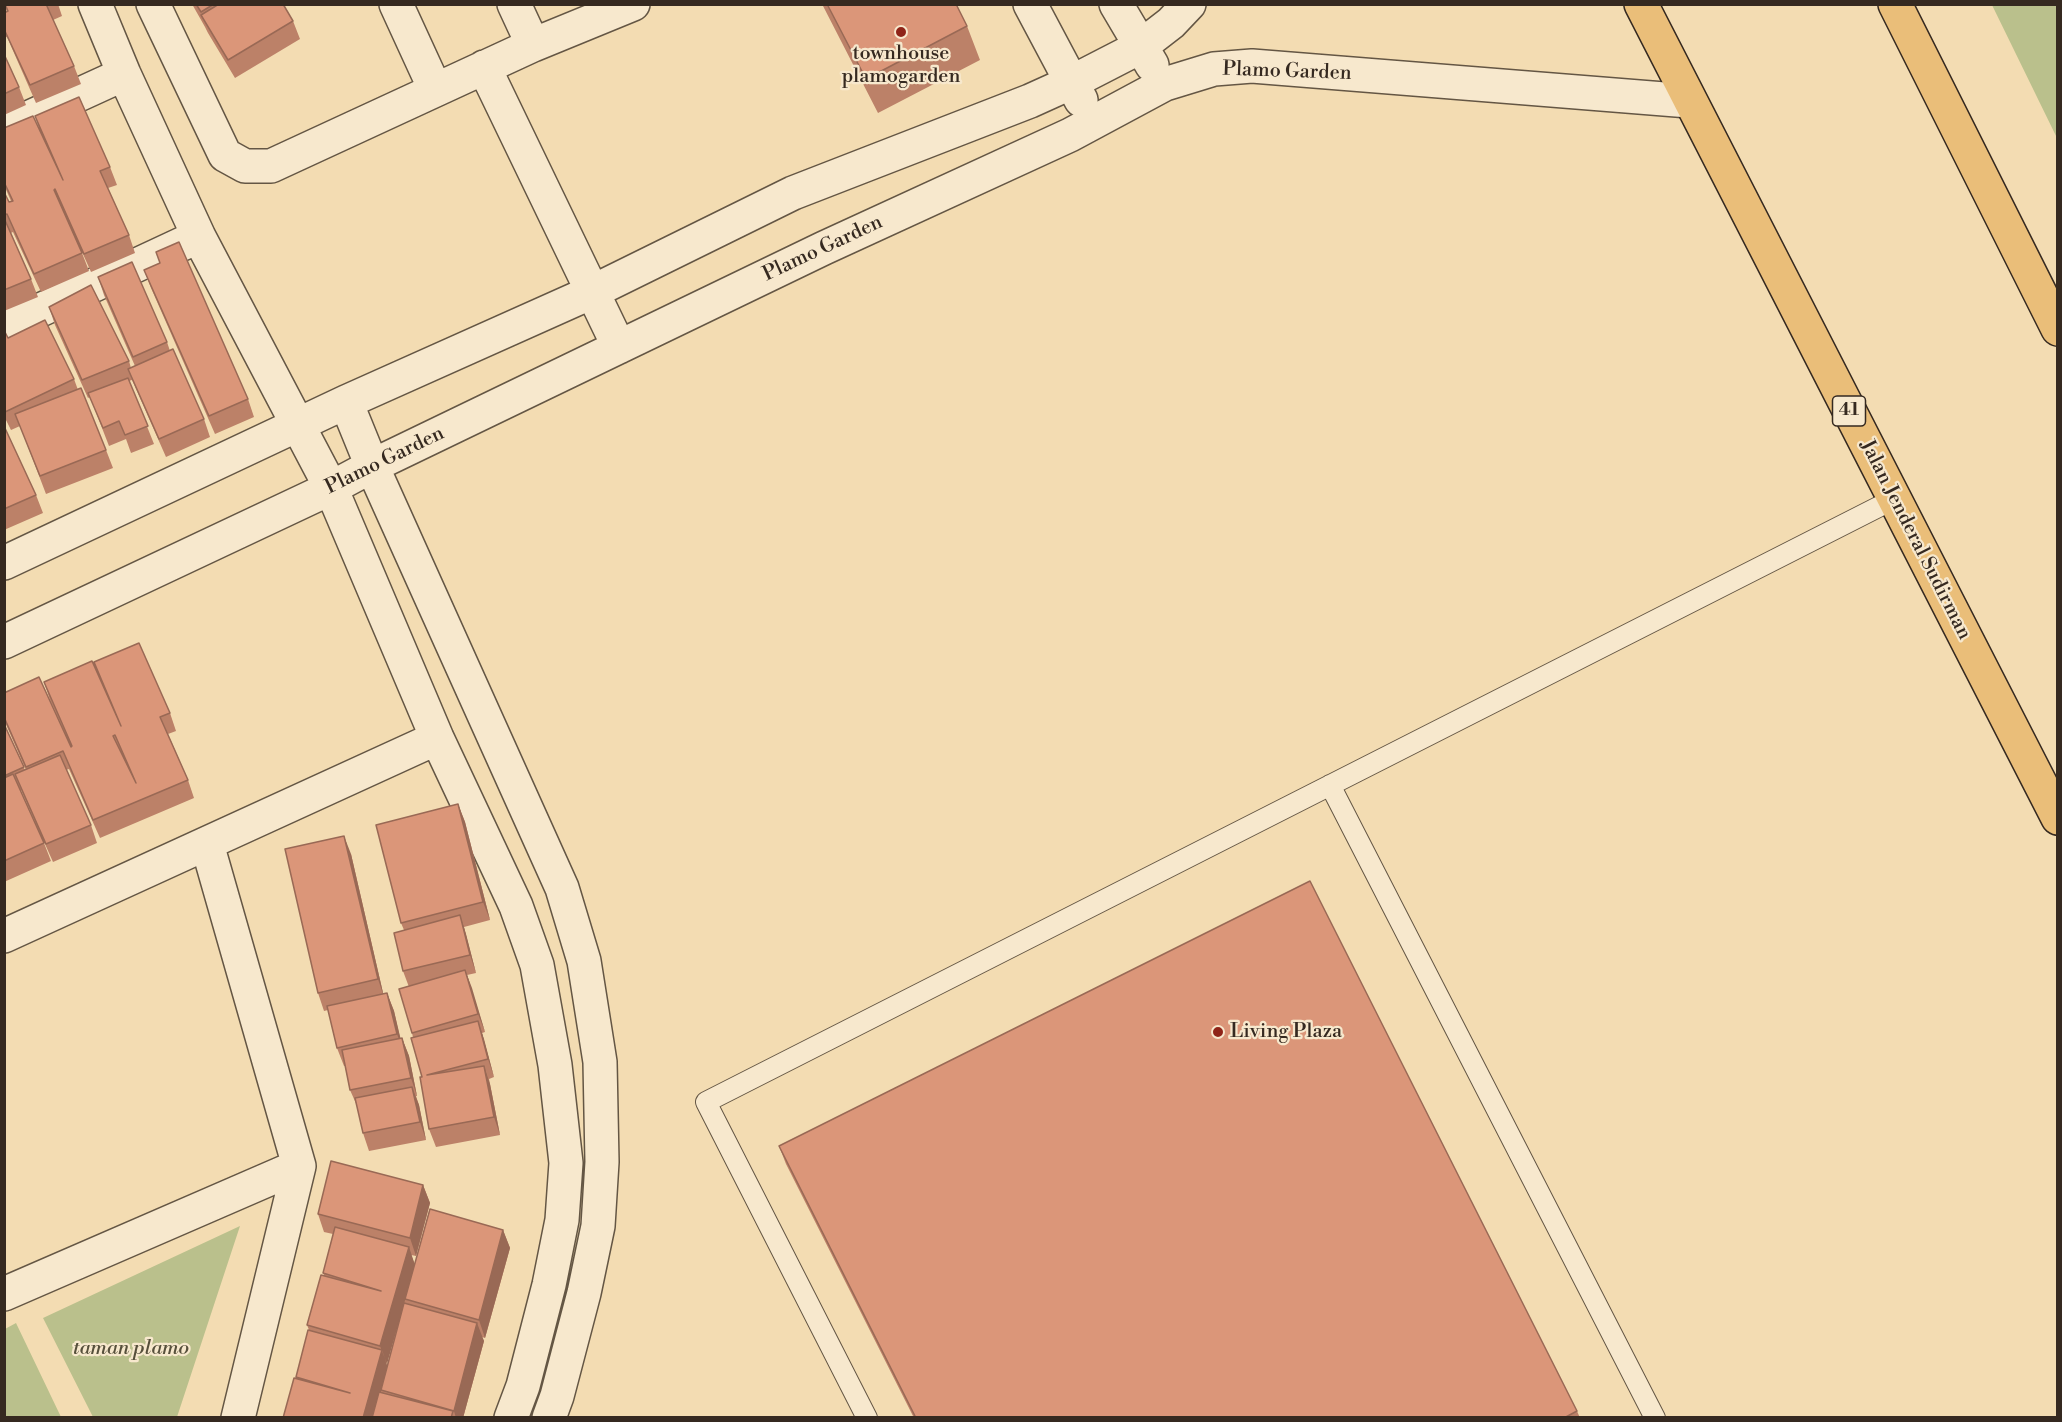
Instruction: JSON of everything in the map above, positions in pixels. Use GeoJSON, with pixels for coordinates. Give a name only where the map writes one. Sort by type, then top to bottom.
{"type":"FeatureCollection","features":[{"type":"Feature","properties":{"kind":"highway","name":"Jalan Jenderal Sudirman"},"geometry":{"type":"LineString","coordinates":[[1641,4],[2058,818]]}},
{"type":"Feature","properties":{"kind":"highway"},"geometry":{"type":"LineString","coordinates":[[1898,10],[2058,289]]}},
{"type":"Feature","properties":{"kind":"highway"},"geometry":{"type":"LineString","coordinates":[[1898,10],[2058,328]]}},
{"type":"Feature","properties":{"kind":"street"},"geometry":{"type":"LineString","coordinates":[[95,4],[124,74],[199,237],[331,488],[437,738],[516,906],[537,965],[555,1065],[566,1163],[562,1220],[549,1285],[523,1386],[511,1418]]}},
{"type":"Feature","properties":{"kind":"street"},"geometry":{"type":"LineString","coordinates":[[153,4],[225,155],[245,166],[271,166],[533,45],[633,4]]}},
{"type":"Feature","properties":{"kind":"street"},"geometry":{"type":"LineString","coordinates":[[396,4],[435,89]]}},
{"type":"Feature","properties":{"kind":"street"},"geometry":{"type":"LineString","coordinates":[[514,4],[533,45]]}},
{"type":"Feature","properties":{"kind":"street"},"geometry":{"type":"LineString","coordinates":[[1030,4],[1093,123]]}},
{"type":"Feature","properties":{"kind":"street"},"geometry":{"type":"LineString","coordinates":[[1116,4],[1140,47],[1165,84]]}},
{"type":"Feature","properties":{"kind":"street"},"geometry":{"type":"LineString","coordinates":[[4,563],[298,424],[592,292],[793,193],[1030,101],[1072,82],[1140,47],[1189,4]]}},
{"type":"Feature","properties":{"kind":"street","name":"Plamo Garden"},"geometry":{"type":"LineString","coordinates":[[4,642],[331,488],[372,466],[824,248],[1070,135],[1165,84],[1214,69],[1252,66],[1689,101]]}},
{"type":"Feature","properties":{"kind":"street"},"geometry":{"type":"LineString","coordinates":[[484,67],[619,347]]}},
{"type":"Feature","properties":{"kind":"street"},"geometry":{"type":"LineString","coordinates":[[4,129],[124,74]]}},
{"type":"Feature","properties":{"kind":"street"},"geometry":{"type":"LineString","coordinates":[[4,327],[199,237]]}},
{"type":"Feature","properties":{"kind":"street"},"geometry":{"type":"LineString","coordinates":[[346,402],[372,466],[562,888],[584,961],[600,1062],[602,1162],[598,1226],[584,1293],[549,1418]]}},
{"type":"Feature","properties":{"kind":"street"},"geometry":{"type":"LineString","coordinates":[[4,936],[437,738]]}},
{"type":"Feature","properties":{"kind":"street"},"geometry":{"type":"LineString","coordinates":[[207,843],[299,1166],[238,1418]]}},
{"type":"Feature","properties":{"kind":"street"},"geometry":{"type":"LineString","coordinates":[[4,1294],[299,1166]]}},
{"type":"Feature","properties":{"kind":"lane"},"geometry":{"type":"LineString","coordinates":[[867,1418],[706,1102],[1894,499]]}},
{"type":"Feature","properties":{"kind":"lane"},"geometry":{"type":"LineString","coordinates":[[1330,785],[1655,1418]]}},
{"type":"Feature","properties":{"kind":"green space"},"geometry":{"type":"Polygon","coordinates":[[[1992,5],[2057,5],[2057,138],[1992,5]]]}},
{"type":"Feature","properties":{"kind":"green space","name":"taman plamo"},"geometry":{"type":"Polygon","coordinates":[[[240,1226],[177,1417],[93,1417],[43,1318],[240,1226]]]}},
{"type":"Feature","properties":{"kind":"green space"},"geometry":{"type":"Polygon","coordinates":[[[16,1323],[61,1417],[5,1417],[5,1329],[16,1323]]]}},
{"type":"Feature","properties":{"kind":"building"},"geometry":{"type":"Polygon","coordinates":[[[5,4],[46,4],[74,66],[30,85],[4,29],[4,13],[8,11],[5,4]]]}},
{"type":"Feature","properties":{"kind":"building"},"geometry":{"type":"Polygon","coordinates":[[[196,4],[214,4],[201,12],[196,4]]]}},
{"type":"Feature","properties":{"kind":"building"},"geometry":{"type":"Polygon","coordinates":[[[219,4],[283,4],[293,21],[228,60],[201,15],[219,4]]]}},
{"type":"Feature","properties":{"kind":"building"},"geometry":{"type":"Polygon","coordinates":[[[827,4],[956,4],[967,26],[866,79],[827,4]]]}},
{"type":"Feature","properties":{"kind":"building"},"geometry":{"type":"Polygon","coordinates":[[[4,54],[19,87],[4,94],[4,54]]]}},
{"type":"Feature","properties":{"kind":"building"},"geometry":{"type":"Polygon","coordinates":[[[79,97],[110,167],[100,171],[129,235],[84,254],[55,189],[82,253],[34,274],[7,214],[4,215],[4,192],[9,202],[13,201],[4,182],[4,128],[33,116],[63,180],[35,116],[79,97]]]}},
{"type":"Feature","properties":{"kind":"building"},"geometry":{"type":"Polygon","coordinates":[[[4,218],[31,279],[4,290],[4,218]]]}},
{"type":"Feature","properties":{"kind":"building"},"geometry":{"type":"Polygon","coordinates":[[[179,242],[248,399],[209,416],[144,270],[160,263],[156,252],[179,242]]]}},
{"type":"Feature","properties":{"kind":"building"},"geometry":{"type":"Polygon","coordinates":[[[132,262],[167,342],[133,357],[98,277],[132,262]]]}},
{"type":"Feature","properties":{"kind":"building"},"geometry":{"type":"Polygon","coordinates":[[[91,285],[129,361],[82,380],[49,307],[91,285]]]}},
{"type":"Feature","properties":{"kind":"building"},"geometry":{"type":"Polygon","coordinates":[[[45,320],[74,379],[5,412],[4,330],[8,338],[45,320]]]}},
{"type":"Feature","properties":{"kind":"building"},"geometry":{"type":"Polygon","coordinates":[[[173,349],[204,419],[159,439],[128,369],[173,349]]]}},
{"type":"Feature","properties":{"kind":"building"},"geometry":{"type":"Polygon","coordinates":[[[128,378],[148,426],[125,435],[119,421],[103,428],[88,393],[128,378]]]}},
{"type":"Feature","properties":{"kind":"building"},"geometry":{"type":"Polygon","coordinates":[[[81,388],[106,450],[40,476],[15,414],[81,388]]]}},
{"type":"Feature","properties":{"kind":"building"},"geometry":{"type":"Polygon","coordinates":[[[4,426],[36,495],[4,509],[4,426]]]}},
{"type":"Feature","properties":{"kind":"building"},"geometry":{"type":"Polygon","coordinates":[[[139,643],[170,713],[160,717],[188,780],[93,820],[63,751],[26,767],[4,717],[4,693],[39,677],[71,747],[44,682],[92,661],[121,726],[94,662],[139,643]],[[115,735],[113,736],[136,783],[115,735]]]}},
{"type":"Feature","properties":{"kind":"building"},"geometry":{"type":"Polygon","coordinates":[[[4,724],[24,767],[4,776],[4,724]]]}},
{"type":"Feature","properties":{"kind":"building"},"geometry":{"type":"Polygon","coordinates":[[[60,755],[91,825],[46,844],[15,774],[60,755]]]}},
{"type":"Feature","properties":{"kind":"building"},"geometry":{"type":"Polygon","coordinates":[[[13,774],[44,843],[4,861],[4,778],[13,774]]]}},
{"type":"Feature","properties":{"kind":"building"},"geometry":{"type":"Polygon","coordinates":[[[458,804],[483,902],[401,923],[376,825],[458,804]]]}},
{"type":"Feature","properties":{"kind":"building"},"geometry":{"type":"Polygon","coordinates":[[[344,836],[378,979],[318,993],[285,849],[344,836]]]}},
{"type":"Feature","properties":{"kind":"building","name":"Living Plaza"},"geometry":{"type":"Polygon","coordinates":[[[1310,881],[1577,1411],[1564,1418],[916,1418],[779,1146],[1310,881]]]}},
{"type":"Feature","properties":{"kind":"building"},"geometry":{"type":"Polygon","coordinates":[[[460,915],[470,955],[403,971],[394,933],[460,915]]]}},
{"type":"Feature","properties":{"kind":"building"},"geometry":{"type":"Polygon","coordinates":[[[465,970],[478,1014],[412,1033],[399,989],[465,970]]]}},
{"type":"Feature","properties":{"kind":"building"},"geometry":{"type":"Polygon","coordinates":[[[387,993],[397,1034],[337,1048],[327,1006],[387,993]]]}},
{"type":"Feature","properties":{"kind":"building"},"geometry":{"type":"Polygon","coordinates":[[[478,1021],[488,1059],[427,1075],[484,1066],[494,1117],[429,1129],[420,1077],[422,1077],[411,1038],[478,1021]]]}},
{"type":"Feature","properties":{"kind":"building"},"geometry":{"type":"Polygon","coordinates":[[[402,1038],[411,1078],[350,1090],[342,1050],[402,1038]]]}},
{"type":"Feature","properties":{"kind":"building"},"geometry":{"type":"Polygon","coordinates":[[[412,1087],[420,1122],[363,1133],[355,1098],[412,1087]]]}},
{"type":"Feature","properties":{"kind":"building"},"geometry":{"type":"Polygon","coordinates":[[[331,1161],[423,1185],[410,1238],[318,1214],[331,1161]]]}},
{"type":"Feature","properties":{"kind":"building"},"geometry":{"type":"Polygon","coordinates":[[[430,1209],[503,1230],[479,1320],[405,1299],[430,1209]]]}},
{"type":"Feature","properties":{"kind":"building"},"geometry":{"type":"Polygon","coordinates":[[[335,1227],[409,1247],[380,1346],[307,1325],[321,1275],[381,1291],[323,1273],[335,1227]]]}},
{"type":"Feature","properties":{"kind":"building"},"geometry":{"type":"Polygon","coordinates":[[[404,1303],[477,1323],[454,1411],[381,1390],[404,1303]]]}},
{"type":"Feature","properties":{"kind":"building"},"geometry":{"type":"Polygon","coordinates":[[[308,1330],[382,1350],[363,1418],[283,1418],[294,1378],[350,1393],[296,1377],[308,1330]]]}},
{"type":"Feature","properties":{"kind":"building"},"geometry":{"type":"Polygon","coordinates":[[[379,1392],[453,1411],[451,1418],[372,1418],[379,1392]]]}},
{"type":"Feature","properties":{"kind":"place","name":"townhouse plamogarden"},"geometry":{"type":"Point","coordinates":[901,32]}},
{"type":"Feature","properties":{"kind":"place","name":"Living Plaza"},"geometry":{"type":"Point","coordinates":[1218,1032]}}]}
